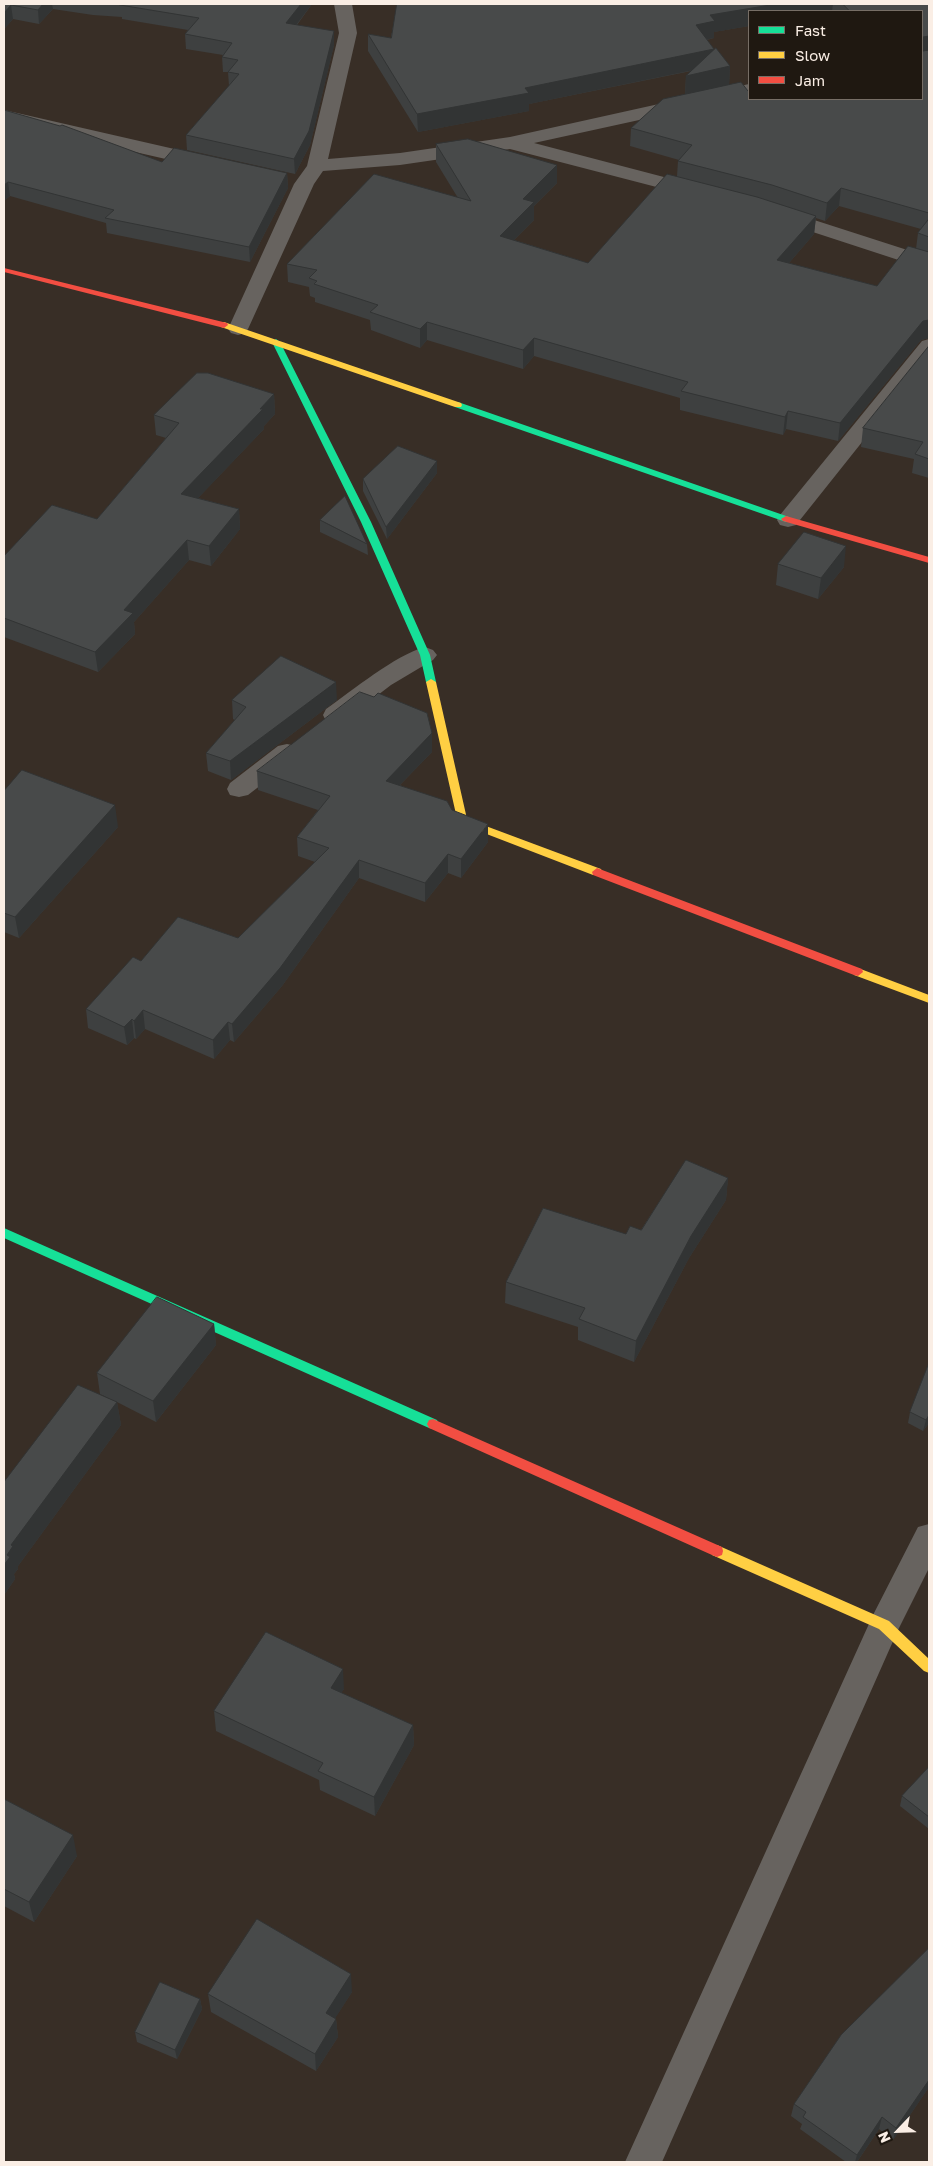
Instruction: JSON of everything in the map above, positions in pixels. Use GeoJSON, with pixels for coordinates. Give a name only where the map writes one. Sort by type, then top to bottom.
{"type":"FeatureCollection","features":[{"type":"Feature","properties":{"kind":"street"},"geometry":{"type":"LineString","coordinates":[[238,329],[304,184],[317,166],[348,33],[343,4]]}},
{"type":"Feature","properties":{"kind":"street"},"geometry":{"type":"LineString","coordinates":[[317,166],[400,159],[510,142],[748,90]]}},
{"type":"Feature","properties":{"kind":"street"},"geometry":{"type":"LineString","coordinates":[[4,116],[227,167]]}},
{"type":"Feature","properties":{"kind":"street"},"geometry":{"type":"LineString","coordinates":[[510,142],[716,197]]}},
{"type":"Feature","properties":{"kind":"street"},"geometry":{"type":"LineString","coordinates":[[284,180],[304,184]]}},
{"type":"Feature","properties":{"kind":"street"},"geometry":{"type":"LineString","coordinates":[[763,209],[929,264]]}},
{"type":"Feature","properties":{"kind":"street"},"geometry":{"type":"LineString","coordinates":[[4,270],[238,329],[788,520],[929,560]]}},
{"type":"Feature","properties":{"kind":"street"},"geometry":{"type":"LineString","coordinates":[[276,342],[366,522],[426,655],[462,821],[929,999]]}},
{"type":"Feature","properties":{"kind":"street"},"geometry":{"type":"LineString","coordinates":[[788,520],[929,345]]}},
{"type":"Feature","properties":{"kind":"street"},"geometry":{"type":"LineString","coordinates":[[239,790],[311,733],[383,680],[426,655]]}},
{"type":"Feature","properties":{"kind":"street"},"geometry":{"type":"LineString","coordinates":[[4,1233],[884,1625],[929,1666]]}},
{"type":"Feature","properties":{"kind":"street"},"geometry":{"type":"LineString","coordinates":[[642,2162],[884,1625],[929,1537]]}},
{"type":"Feature","properties":{"kind":"building"},"geometry":{"type":"Polygon","coordinates":[[[4,4],[43,4],[38,10],[11,5],[4,13],[4,4]]]}},
{"type":"Feature","properties":{"kind":"building"},"geometry":{"type":"Polygon","coordinates":[[[121,4],[301,4],[286,23],[334,31],[309,131],[294,159],[186,135],[239,74],[228,72],[238,60],[222,57],[232,43],[185,34],[199,18],[121,4]]]}},
{"type":"Feature","properties":{"kind":"building"},"geometry":{"type":"Polygon","coordinates":[[[397,4],[776,4],[710,15],[715,21],[696,25],[714,49],[525,88],[529,93],[417,114],[368,34],[391,38],[397,4]]]}},
{"type":"Feature","properties":{"kind":"building"},"geometry":{"type":"Polygon","coordinates":[[[843,4],[929,4],[929,36],[923,37],[923,10],[849,10],[843,4]]]}},
{"type":"Feature","properties":{"kind":"building"},"geometry":{"type":"Polygon","coordinates":[[[716,48],[730,66],[686,76],[716,48]]]}},
{"type":"Feature","properties":{"kind":"building"},"geometry":{"type":"Polygon","coordinates":[[[929,50],[929,213],[841,188],[827,203],[772,185],[678,161],[692,145],[631,128],[663,99],[741,82],[748,91],[748,100],[923,100],[923,51],[929,50]]]}},
{"type":"Feature","properties":{"kind":"building"},"geometry":{"type":"Polygon","coordinates":[[[4,110],[62,125],[162,162],[174,148],[287,173],[249,247],[105,218],[114,210],[8,182],[4,185],[4,110]]]}},
{"type":"Feature","properties":{"kind":"building"},"geometry":{"type":"Polygon","coordinates":[[[468,139],[557,165],[523,199],[534,202],[500,236],[588,263],[667,174],[757,197],[816,216],[777,260],[877,286],[908,246],[929,252],[929,320],[923,321],[840,423],[788,411],[785,417],[681,391],[688,382],[534,338],[523,350],[427,322],[420,329],[370,312],[378,305],[314,284],[317,281],[309,278],[317,270],[287,264],[374,174],[471,201],[436,144],[468,139]]]}},
{"type":"Feature","properties":{"kind":"building"},"geometry":{"type":"Polygon","coordinates":[[[929,219],[929,237],[918,233],[929,219]]]}},
{"type":"Feature","properties":{"kind":"building"},"geometry":{"type":"Polygon","coordinates":[[[929,346],[929,459],[915,454],[923,442],[863,428],[929,346]]]}},
{"type":"Feature","properties":{"kind":"building"},"geometry":{"type":"Polygon","coordinates":[[[197,373],[208,373],[274,394],[260,409],[263,409],[181,494],[239,509],[209,546],[187,540],[124,610],[133,613],[95,652],[4,618],[4,556],[52,505],[97,519],[179,423],[154,415],[197,373]]]}},
{"type":"Feature","properties":{"kind":"building"},"geometry":{"type":"Polygon","coordinates":[[[398,446],[437,461],[386,527],[363,479],[398,446]]]}},
{"type":"Feature","properties":{"kind":"building"},"geometry":{"type":"Polygon","coordinates":[[[345,496],[367,544],[320,520],[345,496]]]}},
{"type":"Feature","properties":{"kind":"building"},"geometry":{"type":"Polygon","coordinates":[[[804,532],[846,546],[821,578],[778,564],[804,532]]]}},
{"type":"Feature","properties":{"kind":"building"},"geometry":{"type":"Polygon","coordinates":[[[281,656],[336,682],[230,761],[206,753],[246,707],[232,700],[281,656]]]}},
{"type":"Feature","properties":{"kind":"building"},"geometry":{"type":"Polygon","coordinates":[[[360,692],[374,697],[378,693],[427,713],[432,733],[386,781],[447,801],[452,810],[488,824],[461,859],[448,854],[425,883],[359,860],[280,968],[232,1024],[228,1022],[213,1040],[143,1010],[134,1021],[132,1019],[124,1027],[86,1009],[133,957],[141,961],[178,917],[238,938],[329,848],[297,837],[330,796],[257,771],[360,692]]]}},
{"type":"Feature","properties":{"kind":"building"},"geometry":{"type":"Polygon","coordinates":[[[22,770],[115,805],[15,917],[4,913],[4,791],[22,770]]]}},
{"type":"Feature","properties":{"kind":"building"},"geometry":{"type":"Polygon","coordinates":[[[686,1160],[728,1178],[691,1236],[636,1341],[579,1319],[585,1308],[506,1282],[543,1208],[626,1234],[630,1226],[641,1230],[686,1160]]]}},
{"type":"Feature","properties":{"kind":"building"},"geometry":{"type":"Polygon","coordinates":[[[157,1297],[214,1324],[153,1401],[97,1373],[157,1297]]]}},
{"type":"Feature","properties":{"kind":"building"},"geometry":{"type":"Polygon","coordinates":[[[929,1363],[929,1415],[926,1420],[910,1412],[929,1363]]]}},
{"type":"Feature","properties":{"kind":"building"},"geometry":{"type":"Polygon","coordinates":[[[78,1385],[117,1402],[11,1545],[13,1546],[7,1555],[10,1557],[4,1565],[4,1482],[78,1385]]]}},
{"type":"Feature","properties":{"kind":"building"},"geometry":{"type":"Polygon","coordinates":[[[266,1632],[343,1669],[331,1688],[413,1725],[374,1797],[318,1771],[323,1763],[214,1711],[266,1632]]]}},
{"type":"Feature","properties":{"kind":"building"},"geometry":{"type":"Polygon","coordinates":[[[929,1767],[929,1817],[902,1796],[929,1767]]]}},
{"type":"Feature","properties":{"kind":"building"},"geometry":{"type":"Polygon","coordinates":[[[4,1799],[73,1835],[29,1902],[4,1889],[4,1799]]]}},
{"type":"Feature","properties":{"kind":"building"},"geometry":{"type":"Polygon","coordinates":[[[257,1919],[351,1974],[326,2013],[336,2019],[315,2054],[208,1994],[257,1919]]]}},
{"type":"Feature","properties":{"kind":"building"},"geometry":{"type":"Polygon","coordinates":[[[929,1948],[929,2080],[896,2128],[882,2117],[857,2155],[803,2117],[806,2112],[794,2104],[841,2035],[929,1948]]]}},
{"type":"Feature","properties":{"kind":"building"},"geometry":{"type":"Polygon","coordinates":[[[160,1982],[200,1999],[175,2050],[135,2032],[160,1982]]]}},
{"type":"Feature","properties":{"kind":"traffic: fast"},"geometry":{"type":"LineString","coordinates":[[276,342],[366,522],[425,655],[431,682]]}},
{"type":"Feature","properties":{"kind":"traffic: fast"},"geometry":{"type":"LineString","coordinates":[[458,405],[786,519]]}},
{"type":"Feature","properties":{"kind":"traffic: fast"},"geometry":{"type":"LineString","coordinates":[[4,1233],[433,1424]]}},
{"type":"Feature","properties":{"kind":"traffic: slow"},"geometry":{"type":"LineString","coordinates":[[224,325],[458,405]]}},
{"type":"Feature","properties":{"kind":"traffic: slow"},"geometry":{"type":"LineString","coordinates":[[431,682],[462,821],[597,872]]}},
{"type":"Feature","properties":{"kind":"traffic: slow"},"geometry":{"type":"LineString","coordinates":[[858,972],[929,999]]}},
{"type":"Feature","properties":{"kind":"traffic: slow"},"geometry":{"type":"LineString","coordinates":[[717,1551],[884,1625],[929,1667]]}},
{"type":"Feature","properties":{"kind":"traffic: jam"},"geometry":{"type":"LineString","coordinates":[[4,270],[224,325]]}},
{"type":"Feature","properties":{"kind":"traffic: jam"},"geometry":{"type":"LineString","coordinates":[[786,519],[929,560]]}},
{"type":"Feature","properties":{"kind":"traffic: jam"},"geometry":{"type":"LineString","coordinates":[[597,872],[858,972]]}},
{"type":"Feature","properties":{"kind":"traffic: jam"},"geometry":{"type":"LineString","coordinates":[[433,1424],[717,1551]]}}]}
